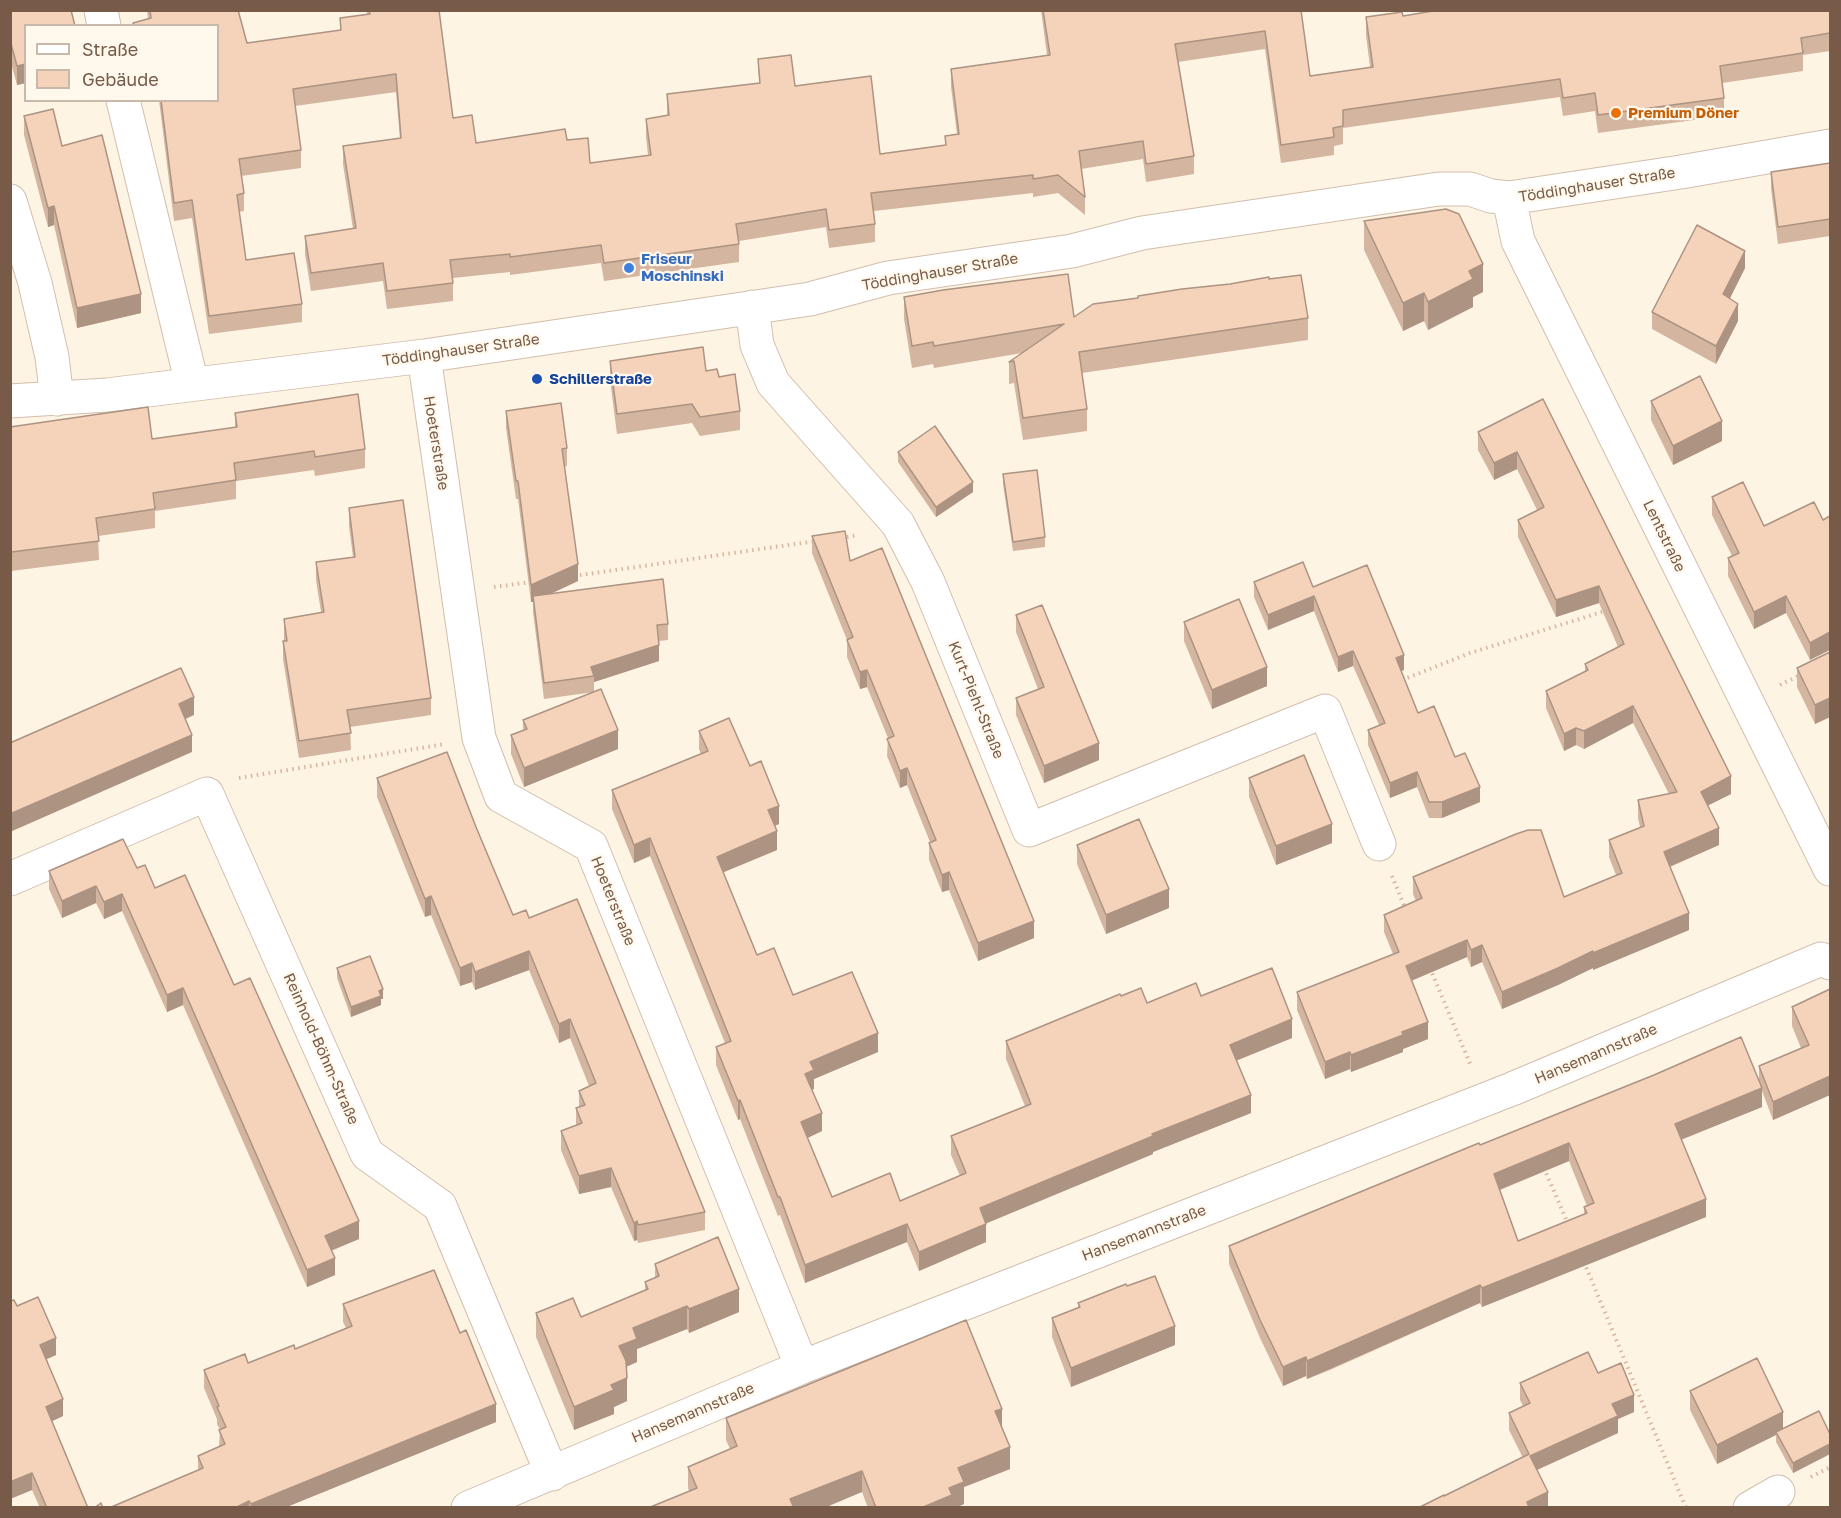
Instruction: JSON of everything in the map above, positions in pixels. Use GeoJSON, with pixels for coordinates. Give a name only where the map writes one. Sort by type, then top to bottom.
{"type":"FeatureCollection","features":[{"type":"Feature","properties":{"kind":"street"},"geometry":{"type":"LineString","coordinates":[[123,102],[192,384]]}},
{"type":"Feature","properties":{"kind":"street","name":"Töddinghauser Straße"},"geometry":{"type":"LineString","coordinates":[[10,401],[107,395],[424,356],[752,308],[810,298],[888,278],[1072,250],[1142,233],[1439,189],[1470,189],[1491,196],[1509,198],[1681,172],[1830,146]]}},
{"type":"Feature","properties":{"kind":"street","name":"Lentstraße"},"geometry":{"type":"LineString","coordinates":[[1509,198],[1518,241],[1830,869]]}},
{"type":"Feature","properties":{"kind":"street"},"geometry":{"type":"LineString","coordinates":[[10,201],[37,294],[52,357],[57,399]]}},
{"type":"Feature","properties":{"kind":"street","name":"Kurt-Piehl-Straße"},"geometry":{"type":"LineString","coordinates":[[752,308],[757,345],[773,383],[898,524],[928,582],[1029,830],[1325,711],[1379,844]]}},
{"type":"Feature","properties":{"kind":"street","name":"Hoeterstraße"},"geometry":{"type":"LineString","coordinates":[[424,356],[479,738],[501,796],[591,846],[802,1367]]}},
{"type":"Feature","properties":{"kind":"street"},"geometry":{"type":"LineString","coordinates":[[10,879],[207,794]]}},
{"type":"Feature","properties":{"kind":"street","name":"Reinhold-Böhm-Straße"},"geometry":{"type":"LineString","coordinates":[[207,794],[367,1154],[440,1206],[552,1474]]}},
{"type":"Feature","properties":{"kind":"street","name":"Hansemannstraße"},"geometry":{"type":"LineString","coordinates":[[468,1508],[802,1367],[1485,1100],[1826,961]]}},
{"type":"Feature","properties":{"kind":"path"},"geometry":{"type":"LineString","coordinates":[[838,538],[884,531],[898,524]]}},
{"type":"Feature","properties":{"kind":"path"},"geometry":{"type":"LineString","coordinates":[[563,577],[827,540]]}},
{"type":"Feature","properties":{"kind":"path"},"geometry":{"type":"LineString","coordinates":[[459,591],[540,580]]}},
{"type":"Feature","properties":{"kind":"path"},"geometry":{"type":"LineString","coordinates":[[1392,684],[1470,653],[1612,608]]}},
{"type":"Feature","properties":{"kind":"path"},"geometry":{"type":"LineString","coordinates":[[1747,701],[1803,673]]}},
{"type":"Feature","properties":{"kind":"path"},"geometry":{"type":"LineString","coordinates":[[207,794],[228,779],[479,738]]}},
{"type":"Feature","properties":{"kind":"path"},"geometry":{"type":"LineString","coordinates":[[1379,844],[1410,918]]}},
{"type":"Feature","properties":{"kind":"path"},"geometry":{"type":"LineString","coordinates":[[1428,961],[1485,1100]]}},
{"type":"Feature","properties":{"kind":"path"},"geometry":{"type":"LineString","coordinates":[[1544,1166],[1571,1232]]}},
{"type":"Feature","properties":{"kind":"path"},"geometry":{"type":"LineString","coordinates":[[1581,1254],[1686,1508]]}},
{"type":"Feature","properties":{"kind":"building"},"geometry":{"type":"Polygon","coordinates":[[[10,10],[71,10],[74,24],[24,24],[24,64],[17,66],[10,40],[10,10]]]}},
{"type":"Feature","properties":{"kind":"building"},"geometry":{"type":"Polygon","coordinates":[[[150,10],[238,10],[247,43],[341,30],[340,18],[370,14],[369,10],[439,10],[453,118],[472,115],[476,143],[565,129],[567,140],[588,138],[590,163],[651,155],[646,119],[669,115],[667,94],[760,83],[758,59],[791,55],[795,86],[871,76],[880,154],[946,145],[945,136],[959,134],[951,69],[1050,55],[1043,10],[1301,10],[1310,76],[1373,67],[1366,17],[1402,12],[1403,16],[1439,10],[1830,10],[1830,33],[1801,38],[1803,53],[1720,66],[1724,98],[1598,115],[1595,93],[1563,98],[1560,79],[1343,110],[1343,126],[1333,128],[1334,137],[1281,145],[1265,31],[1175,44],[1194,156],[1146,164],[1143,141],[1079,151],[1085,197],[1058,175],[1033,179],[1033,175],[871,193],[875,224],[829,230],[826,209],[736,224],[739,244],[604,263],[601,245],[510,257],[510,254],[450,260],[453,283],[387,291],[383,263],[311,273],[305,236],[356,228],[343,146],[401,138],[396,74],[293,89],[301,150],[239,159],[244,193],[237,195],[246,260],[294,253],[302,304],[209,316],[192,200],[174,203],[161,102],[219,102],[219,24],[133,24],[151,18],[150,10]]]}},
{"type":"Feature","properties":{"kind":"building"},"geometry":{"type":"Polygon","coordinates":[[[53,109],[62,146],[102,135],[141,294],[77,308],[54,206],[48,208],[24,116],[53,109]]]}},
{"type":"Feature","properties":{"kind":"building"},"geometry":{"type":"Polygon","coordinates":[[[1830,163],[1830,219],[1778,227],[1771,172],[1830,163]]]}},
{"type":"Feature","properties":{"kind":"building"},"geometry":{"type":"Polygon","coordinates":[[[1446,209],[1459,214],[1483,264],[1469,271],[1473,279],[1428,302],[1424,293],[1403,303],[1364,221],[1446,209]]]}},
{"type":"Feature","properties":{"kind":"building"},"geometry":{"type":"Polygon","coordinates":[[[1697,225],[1745,251],[1723,294],[1738,304],[1716,346],[1652,312],[1697,225]]]}},
{"type":"Feature","properties":{"kind":"building"},"geometry":{"type":"Polygon","coordinates":[[[1068,274],[1074,317],[1093,304],[1182,289],[1301,275],[1308,318],[1079,352],[1087,409],[1023,418],[1014,361],[1009,362],[1064,324],[934,346],[933,342],[912,346],[904,297],[1068,274]]]}},
{"type":"Feature","properties":{"kind":"building"},"geometry":{"type":"Polygon","coordinates":[[[703,347],[706,371],[717,369],[719,377],[735,374],[740,411],[700,417],[692,404],[617,414],[610,361],[703,347]]]}},
{"type":"Feature","properties":{"kind":"building"},"geometry":{"type":"Polygon","coordinates":[[[1700,376],[1722,421],[1673,446],[1651,401],[1700,376]]]}},
{"type":"Feature","properties":{"kind":"building"},"geometry":{"type":"Polygon","coordinates":[[[358,394],[365,449],[315,457],[314,451],[234,463],[236,480],[153,493],[155,509],[96,518],[99,541],[11,552],[10,427],[148,407],[152,439],[237,427],[235,413],[358,394]]]}},
{"type":"Feature","properties":{"kind":"building"},"geometry":{"type":"Polygon","coordinates":[[[1543,399],[1731,776],[1701,792],[1719,828],[1664,852],[1689,913],[1593,953],[1593,951],[1502,992],[1482,945],[1471,950],[1467,940],[1406,966],[1428,1022],[1402,1032],[1403,1035],[1351,1055],[1350,1052],[1325,1062],[1297,992],[1399,952],[1384,915],[1422,898],[1413,877],[1516,834],[1528,830],[1541,830],[1564,897],[1622,873],[1609,840],[1644,826],[1638,800],[1677,792],[1633,706],[1584,731],[1576,728],[1564,734],[1546,691],[1588,670],[1585,664],[1624,644],[1599,586],[1556,600],[1518,520],[1544,507],[1517,452],[1494,463],[1478,432],[1543,399]]]}},
{"type":"Feature","properties":{"kind":"building"},"geometry":{"type":"Polygon","coordinates":[[[561,403],[567,448],[562,449],[578,564],[531,585],[518,481],[516,481],[506,411],[561,403]]]}},
{"type":"Feature","properties":{"kind":"building"},"geometry":{"type":"Polygon","coordinates":[[[935,426],[973,482],[936,507],[898,452],[935,426]]]}},
{"type":"Feature","properties":{"kind":"building"},"geometry":{"type":"Polygon","coordinates":[[[1037,470],[1045,537],[1013,542],[1003,474],[1037,470]]]}},
{"type":"Feature","properties":{"kind":"building"},"geometry":{"type":"Polygon","coordinates":[[[1743,482],[1764,526],[1814,502],[1823,520],[1830,516],[1830,632],[1810,643],[1786,596],[1754,612],[1728,558],[1739,553],[1712,497],[1743,482]]]}},
{"type":"Feature","properties":{"kind":"building"},"geometry":{"type":"Polygon","coordinates":[[[403,500],[431,698],[347,710],[351,733],[299,741],[283,641],[287,641],[284,619],[324,612],[316,562],[355,557],[349,508],[403,500]]]}},
{"type":"Feature","properties":{"kind":"building"},"geometry":{"type":"Polygon","coordinates":[[[845,531],[850,561],[882,548],[1034,921],[978,943],[949,872],[942,875],[929,843],[936,840],[907,768],[900,771],[887,739],[894,736],[867,670],[860,672],[847,640],[853,637],[812,536],[845,531]]]}},
{"type":"Feature","properties":{"kind":"building"},"geometry":{"type":"Polygon","coordinates":[[[1303,562],[1313,587],[1367,565],[1404,655],[1396,658],[1418,713],[1434,706],[1455,757],[1465,753],[1480,787],[1442,802],[1429,802],[1417,772],[1390,783],[1368,730],[1385,723],[1353,651],[1338,657],[1314,596],[1268,615],[1254,582],[1303,562]]]}},
{"type":"Feature","properties":{"kind":"building"},"geometry":{"type":"Polygon","coordinates":[[[663,579],[668,624],[657,625],[659,645],[591,667],[594,676],[544,683],[533,596],[663,579]]]}},
{"type":"Feature","properties":{"kind":"building"},"geometry":{"type":"Polygon","coordinates":[[[1239,599],[1267,667],[1212,690],[1184,622],[1239,599]]]}},
{"type":"Feature","properties":{"kind":"building"},"geometry":{"type":"Polygon","coordinates":[[[1042,605],[1099,743],[1044,766],[1016,698],[1044,687],[1016,615],[1042,605]]]}},
{"type":"Feature","properties":{"kind":"building"},"geometry":{"type":"Polygon","coordinates":[[[1830,652],[1830,698],[1815,705],[1797,668],[1830,652]]]}},
{"type":"Feature","properties":{"kind":"building"},"geometry":{"type":"Polygon","coordinates":[[[181,668],[194,697],[179,704],[192,735],[10,814],[10,743],[181,668]]]}},
{"type":"Feature","properties":{"kind":"building"},"geometry":{"type":"Polygon","coordinates":[[[601,689],[618,730],[524,768],[511,735],[527,729],[523,720],[601,689]]]}},
{"type":"Feature","properties":{"kind":"building"},"geometry":{"type":"Polygon","coordinates":[[[729,718],[750,766],[761,761],[779,806],[768,810],[777,831],[717,857],[757,955],[774,948],[793,995],[852,972],[878,1033],[810,1062],[814,1070],[805,1074],[822,1113],[801,1122],[832,1197],[890,1173],[900,1201],[966,1173],[951,1136],[1031,1104],[1006,1041],[1120,994],[1121,996],[1141,988],[1147,1003],[1196,983],[1201,996],[1272,968],[1292,1019],[1230,1045],[1251,1095],[1152,1134],[1153,1136],[980,1208],[986,1224],[919,1252],[907,1224],[805,1265],[780,1197],[778,1197],[740,1100],[738,1101],[716,1047],[731,1041],[650,838],[634,845],[612,790],[708,751],[699,731],[729,718]]]}},
{"type":"Feature","properties":{"kind":"building"},"geometry":{"type":"Polygon","coordinates":[[[447,752],[513,915],[526,910],[529,918],[577,899],[705,1212],[638,1225],[637,1221],[634,1223],[611,1168],[579,1176],[561,1131],[582,1123],[576,1108],[585,1105],[579,1091],[596,1083],[570,1019],[559,1024],[529,951],[475,972],[472,963],[460,968],[431,896],[425,899],[377,778],[447,752]]]}},
{"type":"Feature","properties":{"kind":"building"},"geometry":{"type":"Polygon","coordinates":[[[1304,755],[1332,824],[1276,846],[1249,778],[1304,755]]]}},
{"type":"Feature","properties":{"kind":"building"},"geometry":{"type":"Polygon","coordinates":[[[1139,819],[1169,889],[1106,915],[1077,845],[1139,819]]]}},
{"type":"Feature","properties":{"kind":"building"},"geometry":{"type":"Polygon","coordinates":[[[123,839],[137,868],[145,865],[155,888],[185,875],[234,985],[250,978],[359,1221],[325,1236],[335,1258],[307,1270],[183,988],[167,995],[122,894],[104,902],[96,886],[62,901],[49,871],[123,839]]]}},
{"type":"Feature","properties":{"kind":"building"},"geometry":{"type":"Polygon","coordinates":[[[370,956],[383,989],[379,991],[381,996],[351,1007],[337,968],[370,956]]]}},
{"type":"Feature","properties":{"kind":"building"},"geometry":{"type":"Polygon","coordinates":[[[1830,989],[1830,1076],[1773,1102],[1759,1066],[1809,1045],[1792,1007],[1830,989]]]}},
{"type":"Feature","properties":{"kind":"building"},"geometry":{"type":"Polygon","coordinates":[[[1741,1037],[1762,1088],[1675,1124],[1706,1199],[1482,1288],[1480,1285],[1307,1361],[1306,1357],[1283,1367],[1260,1320],[1229,1246],[1479,1143],[1480,1145],[1654,1075],[1741,1037]],[[1569,1143],[1494,1174],[1518,1241],[1587,1213],[1584,1207],[1594,1203],[1569,1143]]]}},
{"type":"Feature","properties":{"kind":"building"},"geometry":{"type":"Polygon","coordinates":[[[718,1237],[739,1289],[689,1309],[687,1306],[633,1328],[637,1339],[619,1346],[626,1361],[627,1378],[611,1385],[614,1390],[574,1407],[536,1313],[573,1298],[581,1317],[648,1289],[645,1282],[659,1276],[655,1264],[718,1237]]]}},
{"type":"Feature","properties":{"kind":"building"},"geometry":{"type":"Polygon","coordinates":[[[434,1270],[460,1333],[466,1330],[496,1404],[251,1504],[249,1501],[235,1508],[109,1508],[203,1468],[198,1456],[225,1444],[219,1430],[226,1427],[204,1370],[245,1354],[248,1363],[294,1345],[295,1349],[352,1326],[343,1304],[434,1270]]]}},
{"type":"Feature","properties":{"kind":"building"},"geometry":{"type":"Polygon","coordinates":[[[1155,1276],[1175,1326],[1071,1368],[1052,1318],[1080,1307],[1078,1303],[1126,1284],[1127,1286],[1155,1276]]]}},
{"type":"Feature","properties":{"kind":"building"},"geometry":{"type":"Polygon","coordinates":[[[38,1297],[56,1338],[40,1345],[63,1399],[46,1407],[88,1508],[47,1508],[32,1473],[10,1482],[10,1301],[14,1300],[17,1306],[38,1297]]]}},
{"type":"Feature","properties":{"kind":"building"},"geometry":{"type":"Polygon","coordinates":[[[966,1320],[1002,1409],[995,1411],[1010,1447],[958,1468],[964,1482],[949,1488],[952,1495],[921,1508],[876,1508],[862,1471],[790,1499],[794,1508],[648,1508],[697,1488],[688,1467],[737,1446],[726,1418],[966,1320]]]}},
{"type":"Feature","properties":{"kind":"building"},"geometry":{"type":"Polygon","coordinates":[[[1588,1352],[1598,1373],[1621,1363],[1634,1395],[1612,1404],[1618,1416],[1530,1456],[1548,1492],[1527,1502],[1529,1508],[1418,1508],[1529,1454],[1509,1413],[1530,1403],[1520,1383],[1588,1352]]]}},
{"type":"Feature","properties":{"kind":"building"},"geometry":{"type":"Polygon","coordinates":[[[1757,1358],[1783,1412],[1717,1445],[1690,1391],[1757,1358]]]}},
{"type":"Feature","properties":{"kind":"building"},"geometry":{"type":"Polygon","coordinates":[[[1819,1411],[1830,1434],[1830,1444],[1793,1463],[1776,1432],[1819,1411]]]}},
{"type":"Feature","properties":{"kind":"place","name":"Premium Döner"},"geometry":{"type":"Point","coordinates":[1616,113]}},
{"type":"Feature","properties":{"kind":"place","name":"Friseur Moschinski"},"geometry":{"type":"Point","coordinates":[629,268]}},
{"type":"Feature","properties":{"kind":"place","name":"Schillerstraße"},"geometry":{"type":"Point","coordinates":[537,379]}}]}
